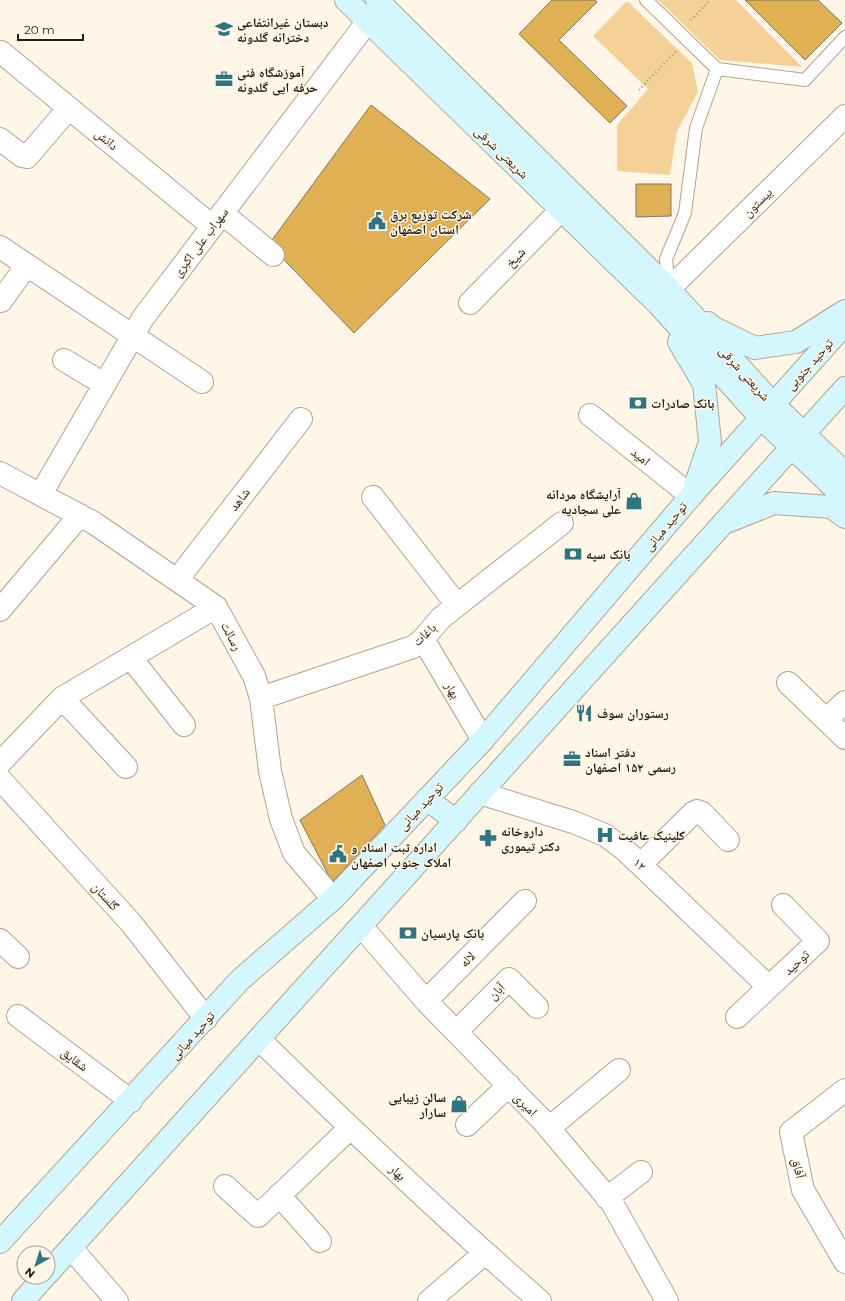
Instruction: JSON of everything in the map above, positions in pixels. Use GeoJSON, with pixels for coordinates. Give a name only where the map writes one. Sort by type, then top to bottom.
{"type":"FeatureCollection","features":[{"type":"Feature","properties":{"kind":"main road","name":"شریعتی شرقی"},"geometry":{"type":"LineString","coordinates":[[346,0],[561,210],[663,297]]}},
{"type":"Feature","properties":{"kind":"main road","name":"شریعتی شرقی"},"geometry":{"type":"LineString","coordinates":[[380,3],[663,297],[767,411],[798,441]]}},
{"type":"Feature","properties":{"kind":"main road"},"geometry":{"type":"LineString","coordinates":[[663,297],[712,327],[755,348],[796,342],[845,311]]}},
{"type":"Feature","properties":{"kind":"main road"},"geometry":{"type":"LineString","coordinates":[[663,297],[704,384],[710,442],[691,496]]}},
{"type":"Feature","properties":{"kind":"main road","name":"توحید جنوبی"},"geometry":{"type":"LineString","coordinates":[[767,411],[845,324]]}},
{"type":"Feature","properties":{"kind":"main road"},"geometry":{"type":"LineString","coordinates":[[56,1264],[845,388]]}},
{"type":"Feature","properties":{"kind":"main road","name":"توحید میانی"},"geometry":{"type":"LineString","coordinates":[[0,1242],[131,1101],[240,980],[333,899],[483,740],[691,496],[767,411]]}},
{"type":"Feature","properties":{"kind":"main road"},"geometry":{"type":"LineString","coordinates":[[798,441],[845,473]]}},
{"type":"Feature","properties":{"kind":"main road"},"geometry":{"type":"LineString","coordinates":[[798,441],[845,498]]}},
{"type":"Feature","properties":{"kind":"main road"},"geometry":{"type":"LineString","coordinates":[[724,523],[774,503],[831,507],[845,517]]}},
{"type":"Feature","properties":{"kind":"main road"},"geometry":{"type":"LineString","coordinates":[[426,799],[456,821]]}},
{"type":"Feature","properties":{"kind":"main road"},"geometry":{"type":"LineString","coordinates":[[23,1301],[37,1285]]}},
{"type":"Feature","properties":{"kind":"street","name":"سهراب علی اکبری"},"geometry":{"type":"LineString","coordinates":[[41,494],[143,318],[368,21],[380,3]]}},
{"type":"Feature","properties":{"kind":"street","name":"دانش"},"geometry":{"type":"LineString","coordinates":[[1,52],[69,108],[217,220],[273,255]]}},
{"type":"Feature","properties":{"kind":"street"},"geometry":{"type":"LineString","coordinates":[[0,139],[22,156],[27,157],[69,108]]}},
{"type":"Feature","properties":{"kind":"street","name":"بیستون"},"geometry":{"type":"LineString","coordinates":[[663,297],[845,116]]}},
{"type":"Feature","properties":{"kind":"street","name":"شیخ"},"geometry":{"type":"LineString","coordinates":[[470,303],[561,210]]}},
{"type":"Feature","properties":{"kind":"street"},"geometry":{"type":"LineString","coordinates":[[0,247],[202,382]]}},
{"type":"Feature","properties":{"kind":"street"},"geometry":{"type":"LineString","coordinates":[[1,301],[27,265]]}},
{"type":"Feature","properties":{"kind":"street"},"geometry":{"type":"LineString","coordinates":[[64,360],[104,384]]}},
{"type":"Feature","properties":{"kind":"street","name":"امید"},"geometry":{"type":"LineString","coordinates":[[590,415],[691,496]]}},
{"type":"Feature","properties":{"kind":"street","name":"شاهد"},"geometry":{"type":"LineString","coordinates":[[177,580],[301,419]]}},
{"type":"Feature","properties":{"kind":"street","name":"رسالت"},"geometry":{"type":"LineString","coordinates":[[0,473],[80,515],[216,606],[254,676],[261,698],[270,771],[281,819],[294,853],[333,899]]}},
{"type":"Feature","properties":{"kind":"street"},"geometry":{"type":"LineString","coordinates":[[373,497],[457,605]]}},
{"type":"Feature","properties":{"kind":"street"},"geometry":{"type":"LineString","coordinates":[[0,610],[80,515]]}},
{"type":"Feature","properties":{"kind":"street","name":"باغات"},"geometry":{"type":"LineString","coordinates":[[261,698],[413,647],[423,639],[441,618],[562,523]]}},
{"type":"Feature","properties":{"kind":"street"},"geometry":{"type":"LineString","coordinates":[[0,763],[62,698],[216,606]]}},
{"type":"Feature","properties":{"kind":"street","name":"بهار"},"geometry":{"type":"LineString","coordinates":[[423,639],[483,740]]}},
{"type":"Feature","properties":{"kind":"street"},"geometry":{"type":"LineString","coordinates":[[131,658],[184,726]]}},
{"type":"Feature","properties":{"kind":"street"},"geometry":{"type":"LineString","coordinates":[[788,682],[845,738]]}},
{"type":"Feature","properties":{"kind":"street"},"geometry":{"type":"LineString","coordinates":[[62,698],[126,767]]}},
{"type":"Feature","properties":{"kind":"street"},"geometry":{"type":"LineString","coordinates":[[826,720],[845,702]]}},
{"type":"Feature","properties":{"kind":"street","name":"گلستان"},"geometry":{"type":"LineString","coordinates":[[0,779],[131,923],[206,1019]]}},
{"type":"Feature","properties":{"kind":"street","name":"۱۲"},"geometry":{"type":"LineString","coordinates":[[480,793],[573,822],[604,835],[641,864],[769,987]]}},
{"type":"Feature","properties":{"kind":"street"},"geometry":{"type":"LineString","coordinates":[[641,864],[693,813],[697,811],[702,813],[728,840]]}},
{"type":"Feature","properties":{"kind":"street","name":"لاله"},"geometry":{"type":"LineString","coordinates":[[426,1000],[525,900]]}},
{"type":"Feature","properties":{"kind":"street","name":"توحید"},"geometry":{"type":"LineString","coordinates":[[737,1017],[818,941],[783,905]]}},
{"type":"Feature","properties":{"kind":"street","name":"امیری"},"geometry":{"type":"LineString","coordinates":[[361,926],[426,1000],[549,1128],[607,1198],[667,1301]]}},
{"type":"Feature","properties":{"kind":"street"},"geometry":{"type":"LineString","coordinates":[[0,940],[18,957]]}},
{"type":"Feature","properties":{"kind":"street","name":"آبان"},"geometry":{"type":"LineString","coordinates":[[456,1032],[508,979],[537,1007]]}},
{"type":"Feature","properties":{"kind":"street","name":"شقایق"},"geometry":{"type":"LineString","coordinates":[[18,1016],[131,1101]]}},
{"type":"Feature","properties":{"kind":"street","name":"بهار"},"geometry":{"type":"LineString","coordinates":[[259,1039],[350,1128],[484,1253],[540,1301]]}},
{"type":"Feature","properties":{"kind":"street"},"geometry":{"type":"LineString","coordinates":[[549,1128],[619,1070]]}},
{"type":"Feature","properties":{"kind":"street"},"geometry":{"type":"LineString","coordinates":[[467,1125],[509,1085]]}},
{"type":"Feature","properties":{"kind":"street","name":"آفاق"},"geometry":{"type":"LineString","coordinates":[[845,1090],[790,1132],[804,1190],[845,1262]]}},
{"type":"Feature","properties":{"kind":"street"},"geometry":{"type":"LineString","coordinates":[[225,1186],[258,1216],[350,1128]]}},
{"type":"Feature","properties":{"kind":"street"},"geometry":{"type":"LineString","coordinates":[[607,1198],[641,1172]]}},
{"type":"Feature","properties":{"kind":"street"},"geometry":{"type":"LineString","coordinates":[[279,1196],[320,1241]]}},
{"type":"Feature","properties":{"kind":"street"},"geometry":{"type":"LineString","coordinates":[[71,1248],[117,1301]]}},
{"type":"Feature","properties":{"kind":"street"},"geometry":{"type":"LineString","coordinates":[[429,1301],[484,1253]]}},
{"type":"Feature","properties":{"kind":"lane"},"geometry":{"type":"LineString","coordinates":[[646,0],[717,69],[805,80],[845,37]]}},
{"type":"Feature","properties":{"kind":"lane"},"geometry":{"type":"LineString","coordinates":[[663,297],[666,259],[685,213],[696,128],[717,69]]}},
{"type":"Feature","properties":{"kind":"path"},"geometry":{"type":"LineString","coordinates":[[639,90],[710,0]]}},
{"type":"Feature","properties":{"kind":"shaded area"},"geometry":{"type":"Polygon","coordinates":[[[658,0],[736,0],[802,67],[720,60],[658,0]]]}},
{"type":"Feature","properties":{"kind":"shaded area"},"geometry":{"type":"Polygon","coordinates":[[[627,1],[692,63],[698,92],[677,131],[670,175],[617,171],[617,125],[648,89],[593,36],[627,1]]]}},
{"type":"Feature","properties":{"kind":"building"},"geometry":{"type":"Polygon","coordinates":[[[552,0],[595,0],[597,2],[559,40],[627,106],[610,123],[519,34],[552,0]]]}},
{"type":"Feature","properties":{"kind":"building"},"geometry":{"type":"Polygon","coordinates":[[[745,0],[818,0],[842,23],[805,60],[745,0]]]}},
{"type":"Feature","properties":{"kind":"building","name":"شرکت توزیع برق استان اصفهان"},"geometry":{"type":"Polygon","coordinates":[[[371,105],[490,199],[354,333],[269,244],[371,105]]]}},
{"type":"Feature","properties":{"kind":"building"},"geometry":{"type":"Polygon","coordinates":[[[636,184],[671,184],[671,216],[636,217],[636,184]]]}},
{"type":"Feature","properties":{"kind":"building","name":"اداره ثبت اسناد و املاک جنوب اصفهان"},"geometry":{"type":"Polygon","coordinates":[[[362,775],[385,825],[332,882],[300,820],[362,775]]]}},
{"type":"Feature","properties":{"kind":"place","name":"دبستان غیرانتفاعی دخترانه گلدونه"},"geometry":{"type":"Point","coordinates":[224,29]}},
{"type":"Feature","properties":{"kind":"place","name":"آموزشگاه فنی حرفه ایی گلدونه"},"geometry":{"type":"Point","coordinates":[224,79]}},
{"type":"Feature","properties":{"kind":"place","name":"شرکت توزیع برق استان اصفهان"},"geometry":{"type":"Point","coordinates":[377,221]}},
{"type":"Feature","properties":{"kind":"place","name":"بانک صادرات"},"geometry":{"type":"Point","coordinates":[638,403]}},
{"type":"Feature","properties":{"kind":"place","name":"آرایشگاه مردانه علی سجادیه"},"geometry":{"type":"Point","coordinates":[634,501]}},
{"type":"Feature","properties":{"kind":"place","name":"بانک سپه"},"geometry":{"type":"Point","coordinates":[573,554]}},
{"type":"Feature","properties":{"kind":"place","name":"رستوران سوف"},"geometry":{"type":"Point","coordinates":[584,713]}},
{"type":"Feature","properties":{"kind":"place","name":"دفتر اسناد رسمی ۱۵۲ اصفهان"},"geometry":{"type":"Point","coordinates":[572,759]}},
{"type":"Feature","properties":{"kind":"place","name":"کلینیک عافیت"},"geometry":{"type":"Point","coordinates":[605,835]}},
{"type":"Feature","properties":{"kind":"place","name":"داروخانه دکتر تیموری"},"geometry":{"type":"Point","coordinates":[488,838]}},
{"type":"Feature","properties":{"kind":"place","name":"اداره ثبت اسناد و املاک جنوب اصفهان"},"geometry":{"type":"Point","coordinates":[338,854]}},
{"type":"Feature","properties":{"kind":"place","name":"بانک پارسیان"},"geometry":{"type":"Point","coordinates":[408,933]}},
{"type":"Feature","properties":{"kind":"place","name":"سالن زیبایی سارار"},"geometry":{"type":"Point","coordinates":[459,1104]}}]}
